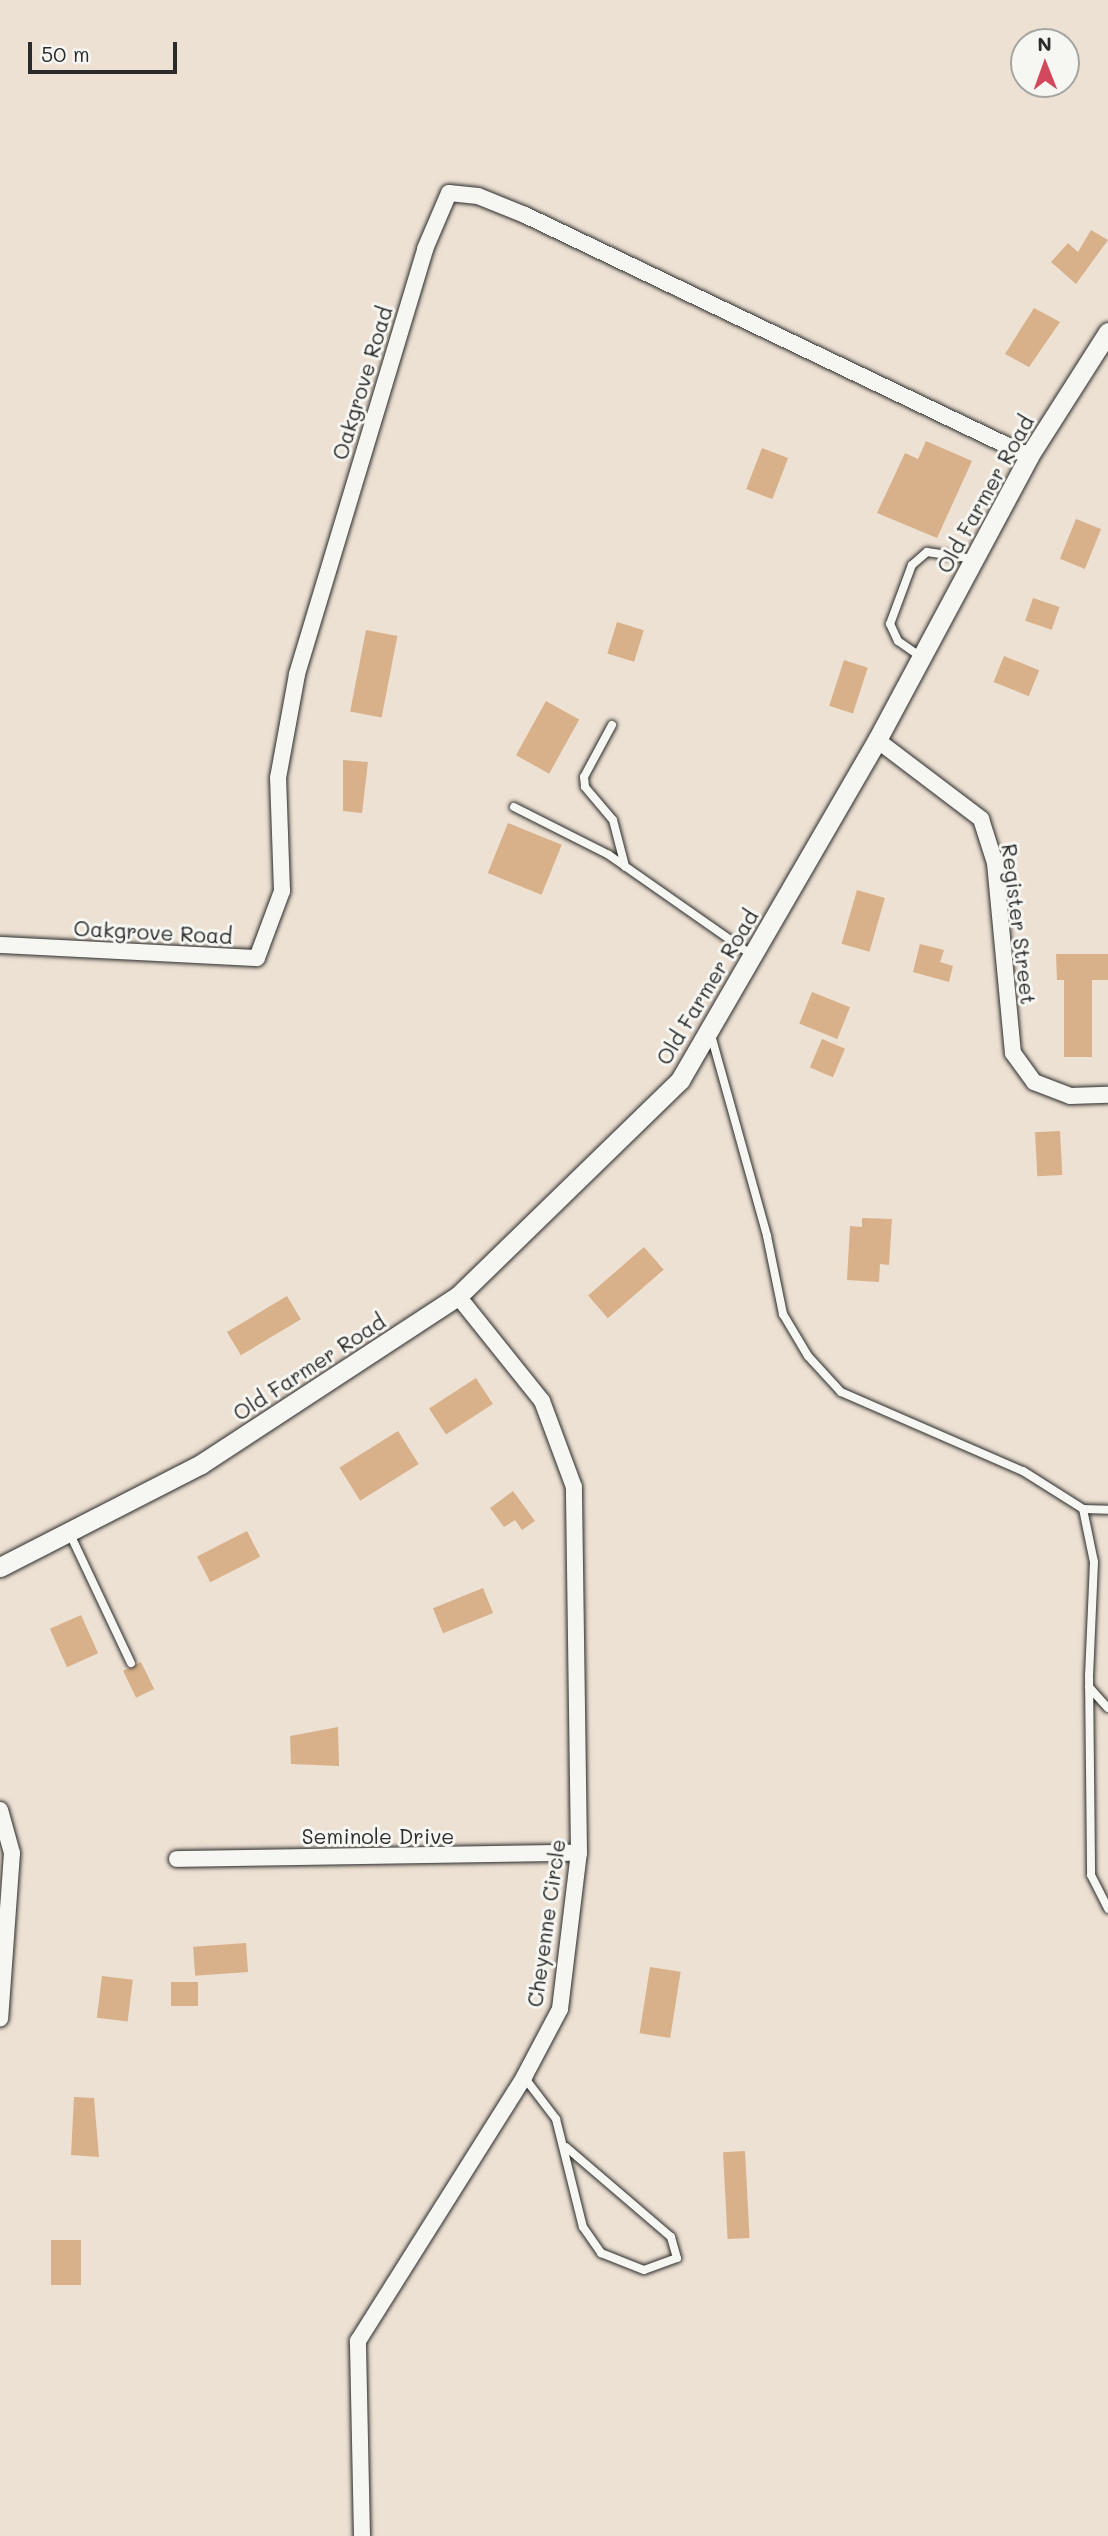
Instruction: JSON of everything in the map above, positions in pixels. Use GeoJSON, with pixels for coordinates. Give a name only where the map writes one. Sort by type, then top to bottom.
{"type":"FeatureCollection","features":[{"type":"Feature","properties":{"kind":"street","name":"Oakgrove Road"},"geometry":{"type":"LineString","coordinates":[[0,945],[257,958],[282,891],[278,778],[297,674],[421,262],[449,193],[478,196],[525,215],[1029,456]]}},
{"type":"Feature","properties":{"kind":"street","name":"Old Farmer Road"},"geometry":{"type":"LineString","coordinates":[[0,1567],[201,1464],[458,1296],[680,1080],[877,740],[1029,456],[1108,332]]}},
{"type":"Feature","properties":{"kind":"street","name":"Register Street"},"geometry":{"type":"LineString","coordinates":[[877,740],[981,819],[995,863],[1013,1053],[1034,1082],[1070,1096],[1108,1095]]}},
{"type":"Feature","properties":{"kind":"street","name":"Cheyenne Circle"},"geometry":{"type":"LineString","coordinates":[[362,2536],[358,2341],[524,2077],[560,2009],[579,1853],[574,1487],[542,1401],[458,1296]]}},
{"type":"Feature","properties":{"kind":"street"},"geometry":{"type":"LineString","coordinates":[[0,1810],[12,1853],[0,2019]]}},
{"type":"Feature","properties":{"kind":"street","name":"Seminole Drive"},"geometry":{"type":"LineString","coordinates":[[177,1859],[579,1853]]}},
{"type":"Feature","properties":{"kind":"lane"},"geometry":{"type":"LineString","coordinates":[[921,657],[898,641],[890,624],[912,565],[927,552],[974,559]]}},
{"type":"Feature","properties":{"kind":"lane"},"geometry":{"type":"LineString","coordinates":[[612,725],[584,778],[613,820],[625,866]]}},
{"type":"Feature","properties":{"kind":"lane"},"geometry":{"type":"LineString","coordinates":[[514,807],[625,866],[752,955]]}},
{"type":"Feature","properties":{"kind":"lane"},"geometry":{"type":"LineString","coordinates":[[709,1028],[767,1236],[783,1314],[808,1356],[841,1392],[1023,1471],[1083,1509],[1108,1510]]}},
{"type":"Feature","properties":{"kind":"lane"},"geometry":{"type":"LineString","coordinates":[[1083,1509],[1094,1562],[1089,1687],[1091,1875],[1108,1909]]}},
{"type":"Feature","properties":{"kind":"lane"},"geometry":{"type":"LineString","coordinates":[[69,1532],[131,1663]]}},
{"type":"Feature","properties":{"kind":"lane"},"geometry":{"type":"LineString","coordinates":[[1089,1687],[1108,1708]]}},
{"type":"Feature","properties":{"kind":"lane"},"geometry":{"type":"LineString","coordinates":[[524,2077],[556,2119],[566,2147],[583,2227],[601,2253],[644,2270],[677,2258],[671,2236],[566,2147]]}},
{"type":"Feature","properties":{"kind":"building"},"geometry":{"type":"Polygon","coordinates":[[[1091,230],[1108,240],[1076,284],[1051,262],[1068,243],[1078,252],[1091,230]]]}},
{"type":"Feature","properties":{"kind":"building"},"geometry":{"type":"Polygon","coordinates":[[[1034,308],[1060,322],[1029,367],[1005,354],[1034,308]]]}},
{"type":"Feature","properties":{"kind":"building"},"geometry":{"type":"Polygon","coordinates":[[[926,441],[972,461],[937,538],[877,513],[905,453],[918,459],[926,441]]]}},
{"type":"Feature","properties":{"kind":"building"},"geometry":{"type":"Polygon","coordinates":[[[762,448],[788,458],[772,499],[746,489],[762,448]]]}},
{"type":"Feature","properties":{"kind":"building"},"geometry":{"type":"Polygon","coordinates":[[[1076,519],[1101,529],[1085,569],[1060,559],[1076,519]]]}},
{"type":"Feature","properties":{"kind":"building"},"geometry":{"type":"Polygon","coordinates":[[[1033,598],[1059,607],[1052,630],[1025,621],[1033,598]]]}},
{"type":"Feature","properties":{"kind":"building"},"geometry":{"type":"Polygon","coordinates":[[[617,622],[644,630],[634,662],[607,654],[617,622]]]}},
{"type":"Feature","properties":{"kind":"building"},"geometry":{"type":"Polygon","coordinates":[[[366,630],[397,636],[382,718],[350,711],[366,630]]]}},
{"type":"Feature","properties":{"kind":"building"},"geometry":{"type":"Polygon","coordinates":[[[1004,656],[1039,670],[1029,696],[994,682],[1004,656]]]}},
{"type":"Feature","properties":{"kind":"building"},"geometry":{"type":"Polygon","coordinates":[[[844,660],[868,668],[853,713],[829,706],[844,660]]]}},
{"type":"Feature","properties":{"kind":"building"},"geometry":{"type":"Polygon","coordinates":[[[546,701],[579,719],[549,774],[516,755],[546,701]]]}},
{"type":"Feature","properties":{"kind":"building"},"geometry":{"type":"Polygon","coordinates":[[[343,760],[368,762],[362,813],[343,811],[343,760]]]}},
{"type":"Feature","properties":{"kind":"building"},"geometry":{"type":"Polygon","coordinates":[[[508,823],[562,845],[542,895],[488,873],[508,823]]]}},
{"type":"Feature","properties":{"kind":"building"},"geometry":{"type":"Polygon","coordinates":[[[857,890],[885,898],[869,952],[842,944],[857,890]]]}},
{"type":"Feature","properties":{"kind":"building"},"geometry":{"type":"Polygon","coordinates":[[[920,944],[944,950],[940,962],[953,966],[949,982],[913,972],[920,944]]]}},
{"type":"Feature","properties":{"kind":"building"},"geometry":{"type":"Polygon","coordinates":[[[1056,954],[1108,954],[1108,980],[1092,980],[1092,1057],[1064,1057],[1064,980],[1057,980],[1056,954]]]}},
{"type":"Feature","properties":{"kind":"building"},"geometry":{"type":"Polygon","coordinates":[[[812,992],[850,1007],[837,1039],[799,1024],[812,992]]]}},
{"type":"Feature","properties":{"kind":"building"},"geometry":{"type":"Polygon","coordinates":[[[822,1039],[845,1049],[833,1077],[810,1068],[822,1039]]]}},
{"type":"Feature","properties":{"kind":"building"},"geometry":{"type":"Polygon","coordinates":[[[1060,1131],[1062,1175],[1037,1176],[1035,1132],[1060,1131]]]}},
{"type":"Feature","properties":{"kind":"building"},"geometry":{"type":"Polygon","coordinates":[[[862,1218],[892,1219],[889,1265],[880,1264],[879,1282],[847,1280],[850,1226],[862,1227],[862,1218]]]}},
{"type":"Feature","properties":{"kind":"building"},"geometry":{"type":"Polygon","coordinates":[[[644,1247],[664,1270],[608,1318],[588,1296],[644,1247]]]}},
{"type":"Feature","properties":{"kind":"building"},"geometry":{"type":"Polygon","coordinates":[[[287,1296],[301,1319],[241,1355],[227,1332],[287,1296]]]}},
{"type":"Feature","properties":{"kind":"building"},"geometry":{"type":"Polygon","coordinates":[[[476,1378],[493,1404],[446,1434],[429,1408],[476,1378]]]}},
{"type":"Feature","properties":{"kind":"building"},"geometry":{"type":"Polygon","coordinates":[[[398,1431],[419,1464],[360,1501],[339,1468],[398,1431]]]}},
{"type":"Feature","properties":{"kind":"building"},"geometry":{"type":"Polygon","coordinates":[[[513,1491],[535,1521],[522,1530],[515,1520],[504,1527],[490,1508],[513,1491]]]}},
{"type":"Feature","properties":{"kind":"building"},"geometry":{"type":"Polygon","coordinates":[[[247,1531],[260,1557],[210,1582],[197,1556],[247,1531]]]}},
{"type":"Feature","properties":{"kind":"building"},"geometry":{"type":"Polygon","coordinates":[[[483,1588],[493,1613],[443,1633],[433,1608],[483,1588]]]}},
{"type":"Feature","properties":{"kind":"building"},"geometry":{"type":"Polygon","coordinates":[[[81,1615],[98,1653],[67,1667],[50,1629],[81,1615]]]}},
{"type":"Feature","properties":{"kind":"building"},"geometry":{"type":"Polygon","coordinates":[[[141,1662],[154,1689],[136,1698],[123,1671],[141,1662]]]}},
{"type":"Feature","properties":{"kind":"building"},"geometry":{"type":"Polygon","coordinates":[[[338,1727],[339,1766],[291,1764],[290,1736],[338,1727]]]}},
{"type":"Feature","properties":{"kind":"building"},"geometry":{"type":"Polygon","coordinates":[[[246,1943],[248,1972],[195,1976],[193,1947],[246,1943]]]}},
{"type":"Feature","properties":{"kind":"building"},"geometry":{"type":"Polygon","coordinates":[[[650,1967],[681,1972],[670,2038],[640,2033],[650,1967]]]}},
{"type":"Feature","properties":{"kind":"building"},"geometry":{"type":"Polygon","coordinates":[[[102,1976],[133,1980],[128,2021],[97,2018],[102,1976]]]}},
{"type":"Feature","properties":{"kind":"building"},"geometry":{"type":"Polygon","coordinates":[[[171,1982],[198,1982],[198,2006],[171,2006],[171,1982]]]}},
{"type":"Feature","properties":{"kind":"building"},"geometry":{"type":"Polygon","coordinates":[[[74,2097],[94,2098],[99,2157],[71,2155],[74,2097]]]}},
{"type":"Feature","properties":{"kind":"building"},"geometry":{"type":"Polygon","coordinates":[[[745,2151],[750,2238],[728,2239],[723,2152],[745,2151]]]}},
{"type":"Feature","properties":{"kind":"building"},"geometry":{"type":"Polygon","coordinates":[[[51,2240],[81,2240],[81,2285],[51,2285],[51,2240]]]}}]}
